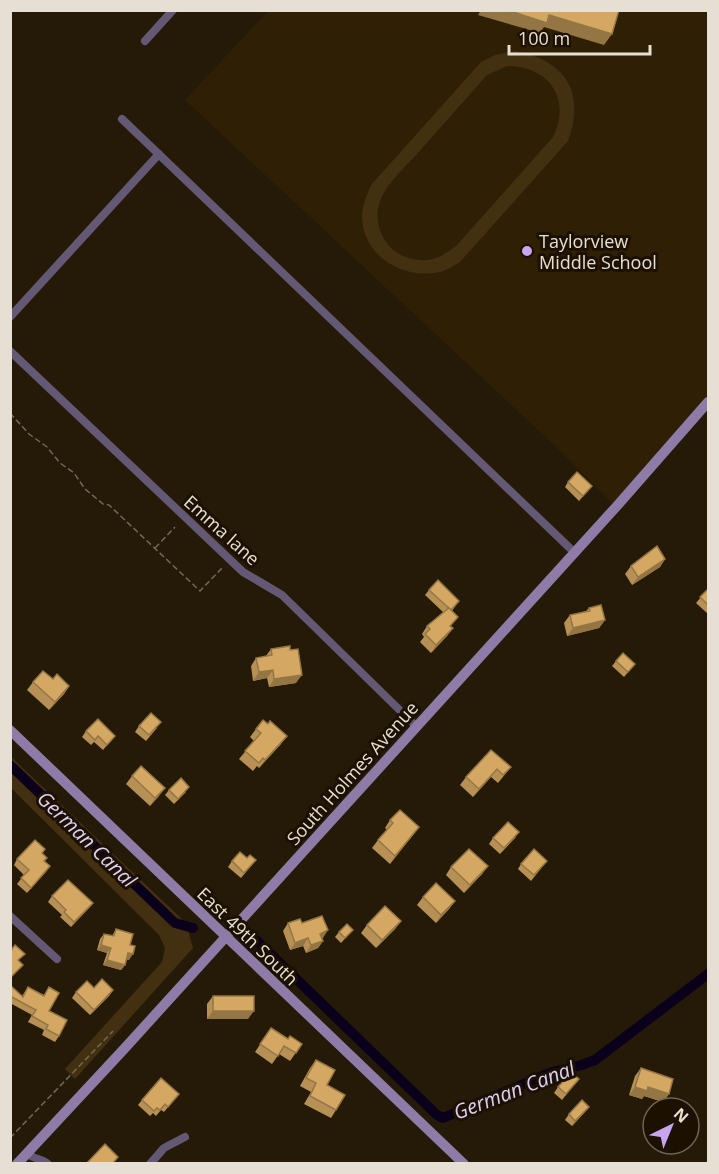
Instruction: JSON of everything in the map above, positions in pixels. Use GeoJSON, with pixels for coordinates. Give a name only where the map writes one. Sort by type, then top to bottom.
{"type":"FeatureCollection","features":[{"type":"Feature","properties":{"kind":"street"},"geometry":{"type":"LineString","coordinates":[[145,41],[174,10]]}},
{"type":"Feature","properties":{"kind":"street"},"geometry":{"type":"LineString","coordinates":[[122,119],[575,552]]}},
{"type":"Feature","properties":{"kind":"street"},"geometry":{"type":"LineString","coordinates":[[10,317],[159,154]]}},
{"type":"Feature","properties":{"kind":"street","name":"Emma lane"},"geometry":{"type":"LineString","coordinates":[[10,351],[243,572],[282,595],[417,727]]}},
{"type":"Feature","properties":{"kind":"street","name":"South Holmes Avenue"},"geometry":{"type":"LineString","coordinates":[[17,1164],[31,1158],[124,1049],[708,402]]}},
{"type":"Feature","properties":{"kind":"street","name":"East 49th South"},"geometry":{"type":"LineString","coordinates":[[10,730],[464,1164]]}},
{"type":"Feature","properties":{"kind":"street"},"geometry":{"type":"LineString","coordinates":[[10,915],[57,959]]}},
{"type":"Feature","properties":{"kind":"street"},"geometry":{"type":"LineString","coordinates":[[150,1164],[164,1148],[185,1137]]}},
{"type":"Feature","properties":{"kind":"street"},"geometry":{"type":"LineString","coordinates":[[31,1158],[45,1161],[48,1164]]}},
{"type":"Feature","properties":{"kind":"path"},"geometry":{"type":"LineString","coordinates":[[10,413],[29,434],[47,447],[60,463],[74,473],[85,489],[103,504],[109,505],[200,591],[227,564]]}},
{"type":"Feature","properties":{"kind":"path"},"geometry":{"type":"LineString","coordinates":[[155,548],[175,527]]}},
{"type":"Feature","properties":{"kind":"path"},"geometry":{"type":"LineString","coordinates":[[10,1138],[113,1031]]}},
{"type":"Feature","properties":{"kind":"shaded area","name":"Taylorview Middle School"},"geometry":{"type":"Polygon","coordinates":[[[268,11],[708,11],[708,402],[616,507],[554,445],[185,100],[268,11]]]}},
{"type":"Feature","properties":{"kind":"shaded area"},"geometry":{"type":"Polygon","coordinates":[[[515,51],[532,55],[547,62],[567,81],[572,93],[574,108],[568,141],[460,262],[444,271],[425,274],[399,268],[377,254],[364,231],[362,213],[371,185],[481,62],[495,55],[515,51]],[[507,66],[487,75],[387,188],[378,209],[379,226],[386,242],[398,253],[414,259],[427,260],[439,257],[451,250],[553,137],[560,110],[558,98],[553,87],[545,78],[522,67],[507,66]]]}},
{"type":"Feature","properties":{"kind":"shaded area"},"geometry":{"type":"Polygon","coordinates":[[[10,756],[186,923],[193,948],[75,1079],[65,1069],[162,962],[165,948],[159,935],[11,788],[10,756]]]}},
{"type":"Feature","properties":{"kind":"building"},"geometry":{"type":"Polygon","coordinates":[[[507,10],[619,10],[612,34],[549,15],[547,23],[507,10]]]}},
{"type":"Feature","properties":{"kind":"building"},"geometry":{"type":"Polygon","coordinates":[[[577,472],[592,486],[583,496],[568,482],[577,472]]]}},
{"type":"Feature","properties":{"kind":"building"},"geometry":{"type":"Polygon","coordinates":[[[657,546],[665,559],[638,577],[631,566],[657,546]]]}},
{"type":"Feature","properties":{"kind":"building"},"geometry":{"type":"Polygon","coordinates":[[[438,580],[459,601],[451,610],[429,590],[438,580]]]}},
{"type":"Feature","properties":{"kind":"building"},"geometry":{"type":"Polygon","coordinates":[[[708,589],[708,605],[700,597],[708,589]]]}},
{"type":"Feature","properties":{"kind":"building"},"geometry":{"type":"Polygon","coordinates":[[[601,605],[605,620],[573,628],[570,615],[590,611],[589,608],[601,605]]]}},
{"type":"Feature","properties":{"kind":"building"},"geometry":{"type":"Polygon","coordinates":[[[449,608],[458,617],[450,626],[453,628],[436,645],[425,634],[430,629],[427,626],[449,608]]]}},
{"type":"Feature","properties":{"kind":"building"},"geometry":{"type":"Polygon","coordinates":[[[290,646],[290,650],[298,649],[302,675],[274,679],[273,670],[259,672],[256,658],[272,655],[271,649],[290,646]]]}},
{"type":"Feature","properties":{"kind":"building"},"geometry":{"type":"Polygon","coordinates":[[[623,653],[635,664],[628,672],[616,661],[623,653]]]}},
{"type":"Feature","properties":{"kind":"building"},"geometry":{"type":"Polygon","coordinates":[[[43,671],[53,679],[57,674],[69,686],[55,702],[33,682],[43,671]]]}},
{"type":"Feature","properties":{"kind":"building"},"geometry":{"type":"Polygon","coordinates":[[[151,713],[161,722],[149,735],[139,726],[151,713]]]}},
{"type":"Feature","properties":{"kind":"building"},"geometry":{"type":"Polygon","coordinates":[[[98,719],[115,736],[107,745],[98,736],[95,740],[86,731],[98,719]]]}},
{"type":"Feature","properties":{"kind":"building"},"geometry":{"type":"Polygon","coordinates":[[[263,720],[268,724],[270,721],[287,736],[265,760],[263,758],[259,763],[245,751],[261,733],[256,729],[263,720]]]}},
{"type":"Feature","properties":{"kind":"building"},"geometry":{"type":"Polygon","coordinates":[[[491,750],[511,767],[503,775],[497,769],[479,789],[466,777],[491,750]]]}},
{"type":"Feature","properties":{"kind":"building"},"geometry":{"type":"Polygon","coordinates":[[[141,766],[165,788],[155,798],[132,776],[141,766]]]}},
{"type":"Feature","properties":{"kind":"building"},"geometry":{"type":"Polygon","coordinates":[[[181,778],[189,787],[178,799],[169,790],[181,778]]]}},
{"type":"Feature","properties":{"kind":"building"},"geometry":{"type":"Polygon","coordinates":[[[400,810],[419,827],[395,856],[378,840],[393,823],[390,820],[400,810]]]}},
{"type":"Feature","properties":{"kind":"building"},"geometry":{"type":"Polygon","coordinates":[[[508,822],[519,832],[504,848],[493,838],[508,822]]]}},
{"type":"Feature","properties":{"kind":"building"},"geometry":{"type":"Polygon","coordinates":[[[35,840],[45,849],[42,853],[47,858],[44,861],[50,866],[31,888],[21,878],[29,870],[17,859],[35,840]]]}},
{"type":"Feature","properties":{"kind":"building"},"geometry":{"type":"Polygon","coordinates":[[[469,849],[488,866],[470,885],[451,867],[469,849]]]}},
{"type":"Feature","properties":{"kind":"building"},"geometry":{"type":"Polygon","coordinates":[[[534,849],[547,861],[534,875],[521,864],[534,849]]]}},
{"type":"Feature","properties":{"kind":"building"},"geometry":{"type":"Polygon","coordinates":[[[240,852],[247,858],[250,855],[256,860],[244,873],[232,861],[240,852]]]}},
{"type":"Feature","properties":{"kind":"building"},"geometry":{"type":"Polygon","coordinates":[[[68,880],[93,903],[74,922],[52,896],[68,880]]]}},
{"type":"Feature","properties":{"kind":"building"},"geometry":{"type":"Polygon","coordinates":[[[436,883],[455,901],[441,915],[423,897],[436,883]]]}},
{"type":"Feature","properties":{"kind":"building"},"geometry":{"type":"Polygon","coordinates":[[[385,906],[401,921],[382,940],[367,925],[385,906]]]}},
{"type":"Feature","properties":{"kind":"building"},"geometry":{"type":"Polygon","coordinates":[[[322,916],[328,930],[320,934],[323,941],[311,945],[308,938],[295,943],[288,923],[300,919],[302,923],[322,916]]]}},
{"type":"Feature","properties":{"kind":"building"},"geometry":{"type":"Polygon","coordinates":[[[347,924],[353,930],[345,938],[339,932],[347,924]]]}},
{"type":"Feature","properties":{"kind":"building"},"geometry":{"type":"Polygon","coordinates":[[[116,929],[133,934],[130,945],[135,946],[133,954],[128,953],[125,965],[107,960],[111,948],[101,945],[104,934],[114,936],[116,929]]]}},
{"type":"Feature","properties":{"kind":"building"},"geometry":{"type":"Polygon","coordinates":[[[15,945],[25,954],[18,960],[23,965],[10,978],[10,947],[12,949],[15,945]]]}},
{"type":"Feature","properties":{"kind":"building"},"geometry":{"type":"Polygon","coordinates":[[[102,979],[113,990],[94,1010],[76,992],[87,981],[94,988],[102,979]]]}},
{"type":"Feature","properties":{"kind":"building"},"geometry":{"type":"Polygon","coordinates":[[[10,985],[23,997],[28,987],[44,996],[49,987],[59,993],[49,1011],[67,1020],[59,1036],[46,1029],[48,1025],[32,1016],[36,1010],[10,996],[10,985]]]}},
{"type":"Feature","properties":{"kind":"building"},"geometry":{"type":"Polygon","coordinates":[[[213,996],[254,996],[254,1011],[213,1011],[213,996]]]}},
{"type":"Feature","properties":{"kind":"building"},"geometry":{"type":"Polygon","coordinates":[[[271,1028],[288,1039],[290,1036],[302,1044],[296,1053],[284,1046],[278,1056],[260,1044],[271,1028]]]}},
{"type":"Feature","properties":{"kind":"building"},"geometry":{"type":"Polygon","coordinates":[[[316,1060],[335,1070],[327,1085],[345,1095],[336,1110],[310,1096],[316,1083],[306,1078],[316,1060]]]}},
{"type":"Feature","properties":{"kind":"building"},"geometry":{"type":"Polygon","coordinates":[[[641,1068],[673,1079],[669,1094],[648,1087],[647,1091],[635,1087],[641,1068]]]}},
{"type":"Feature","properties":{"kind":"building"},"geometry":{"type":"Polygon","coordinates":[[[571,1072],[579,1079],[566,1094],[558,1087],[571,1072]]]}},
{"type":"Feature","properties":{"kind":"building"},"geometry":{"type":"Polygon","coordinates":[[[161,1078],[179,1094],[168,1107],[165,1104],[160,1110],[157,1108],[154,1111],[142,1100],[161,1078]]]}},
{"type":"Feature","properties":{"kind":"building"},"geometry":{"type":"Polygon","coordinates":[[[582,1100],[589,1107],[575,1121],[569,1114],[582,1100]]]}},
{"type":"Feature","properties":{"kind":"building"},"geometry":{"type":"Polygon","coordinates":[[[105,1144],[118,1157],[112,1164],[86,1164],[105,1144]]]}},
{"type":"Feature","properties":{"kind":"waterway","name":"German Canal"},"geometry":{"type":"LineString","coordinates":[[10,765],[175,923],[193,928]]}},
{"type":"Feature","properties":{"kind":"waterway","name":"German Canal"},"geometry":{"type":"LineString","coordinates":[[252,940],[257,941],[437,1115],[443,1118],[552,1072],[595,1060],[708,974]]}},
{"type":"Feature","properties":{"kind":"place","name":"Taylorview Middle School"},"geometry":{"type":"Point","coordinates":[527,251]}}]}
